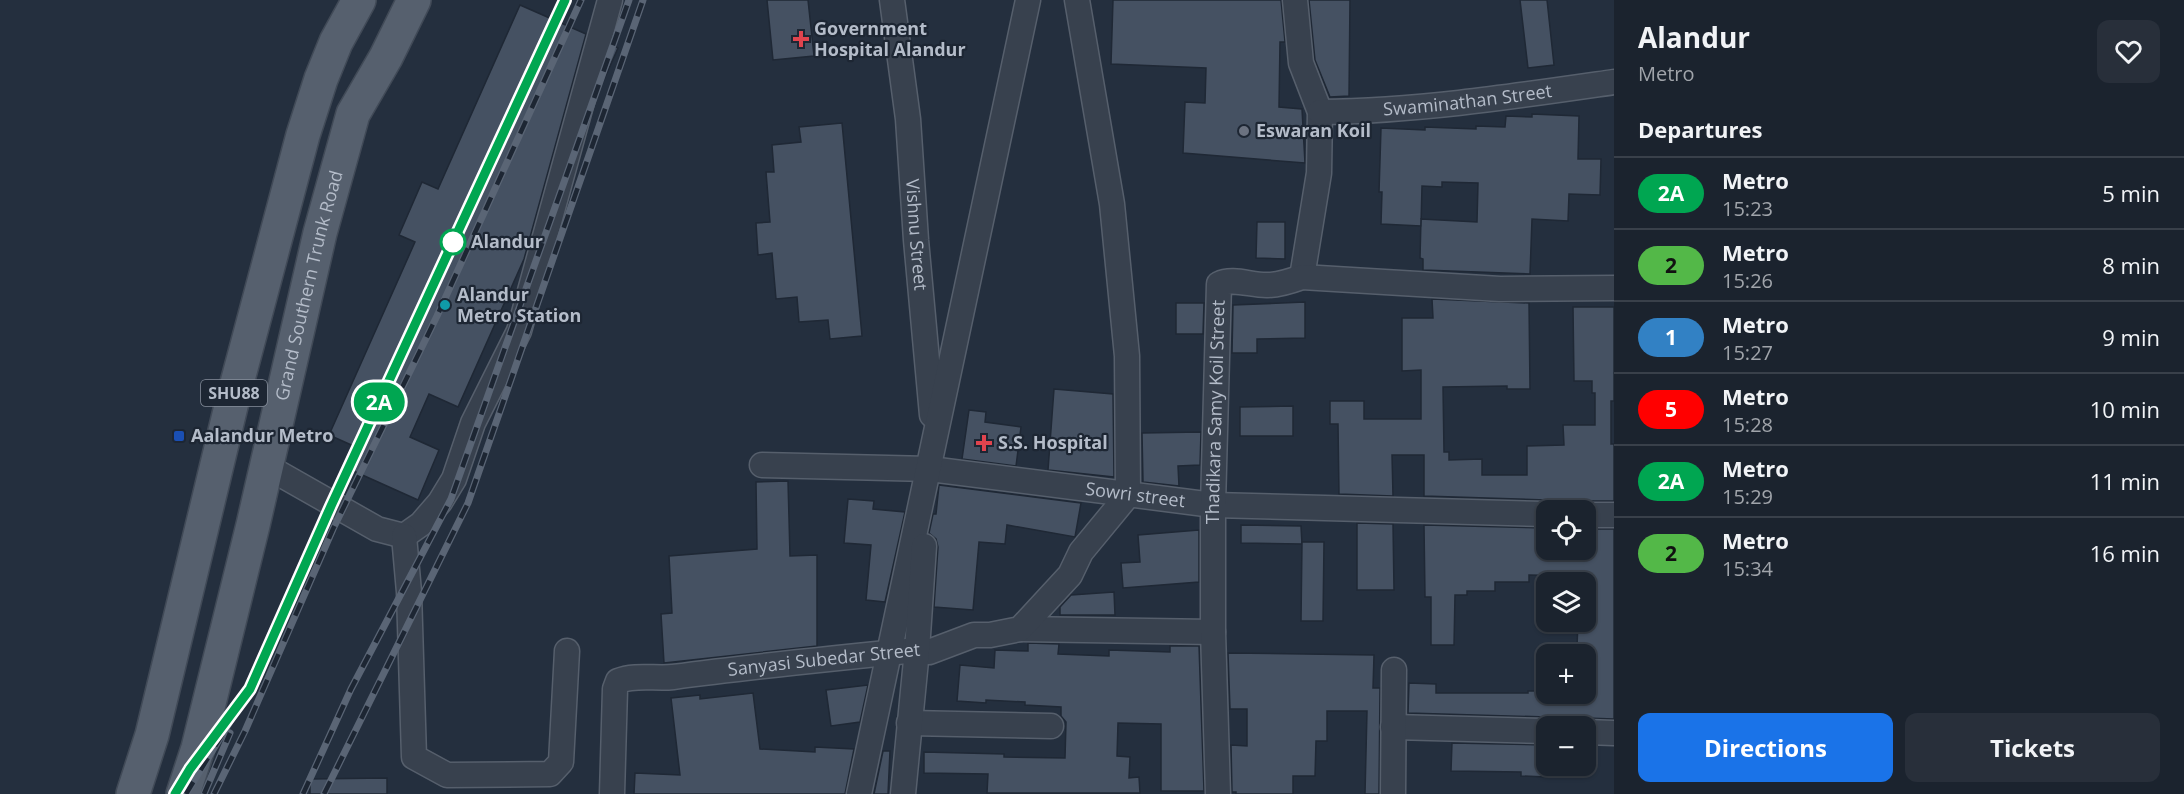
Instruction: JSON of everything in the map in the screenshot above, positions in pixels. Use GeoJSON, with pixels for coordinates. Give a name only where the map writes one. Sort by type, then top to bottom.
{"type":"FeatureCollection","features":[{"type":"Feature","properties":{"kind":"main road","name":"SHU88"},"geometry":{"type":"LineString","coordinates":[[133,794],[152,735],[232,402],[303,135],[336,42],[359,0]]}},
{"type":"Feature","properties":{"kind":"main road","name":"Grand Southern Trunk Road"},"geometry":{"type":"LineString","coordinates":[[183,794],[198,748],[320,233],[353,114],[386,57],[414,0]]}},
{"type":"Feature","properties":{"kind":"street"},"geometry":{"type":"LineString","coordinates":[[266,466],[377,529],[404,536],[421,524],[440,502],[454,478],[473,423],[519,331],[610,0]]}},
{"type":"Feature","properties":{"kind":"street","name":"Vishnu Street"},"geometry":{"type":"LineString","coordinates":[[892,0],[908,119],[916,240],[932,409],[917,650],[903,794]]}},
{"type":"Feature","properties":{"kind":"street"},"geometry":{"type":"LineString","coordinates":[[860,794],[1028,0]]}},
{"type":"Feature","properties":{"kind":"street"},"geometry":{"type":"LineString","coordinates":[[1020,628],[1070,575],[1081,552],[1128,495],[1127,356],[1112,204],[1077,0]]}},
{"type":"Feature","properties":{"kind":"street"},"geometry":{"type":"LineString","coordinates":[[1295,0],[1301,63],[1320,112],[1318,173],[1302,277]]}},
{"type":"Feature","properties":{"kind":"street","name":"Swaminathan Street"},"geometry":{"type":"LineString","coordinates":[[1320,112],[1355,112],[1472,102],[1614,82]]}},
{"type":"Feature","properties":{"kind":"street","name":"Thadikara Samy Koil Street"},"geometry":{"type":"LineString","coordinates":[[1218,794],[1213,632],[1213,505],[1219,284],[1228,282],[1268,285],[1302,277],[1500,289],[1614,288]]}},
{"type":"Feature","properties":{"kind":"street","name":"Sowri street"},"geometry":{"type":"LineString","coordinates":[[762,465],[930,469],[1213,505],[1536,513]]}},
{"type":"Feature","properties":{"kind":"street"},"geometry":{"type":"LineString","coordinates":[[1596,514],[1614,515]]}},
{"type":"Feature","properties":{"kind":"street"},"geometry":{"type":"LineString","coordinates":[[404,536],[409,592],[414,757],[447,776],[550,774],[561,762],[567,651]]}},
{"type":"Feature","properties":{"kind":"street","name":"Sanyasi Subedar Street"},"geometry":{"type":"LineString","coordinates":[[612,794],[616,684],[628,678],[658,679],[766,664],[917,650],[929,652],[974,635],[990,635],[1020,628],[1213,632]]}},
{"type":"Feature","properties":{"kind":"street"},"geometry":{"type":"LineString","coordinates":[[1393,794],[1394,670]]}},
{"type":"Feature","properties":{"kind":"street"},"geometry":{"type":"LineString","coordinates":[[909,723],[1051,726]]}},
{"type":"Feature","properties":{"kind":"street"},"geometry":{"type":"LineString","coordinates":[[1393,727],[1536,731]]}},
{"type":"Feature","properties":{"kind":"street"},"geometry":{"type":"LineString","coordinates":[[1596,732],[1614,733]]}},
{"type":"Feature","properties":{"kind":"building"},"geometry":{"type":"Polygon","coordinates":[[[767,0],[808,0],[814,56],[773,60],[767,0]]]}},
{"type":"Feature","properties":{"kind":"building"},"geometry":{"type":"Polygon","coordinates":[[[1113,0],[1281,0],[1285,42],[1280,42],[1279,107],[1302,109],[1305,163],[1183,153],[1185,102],[1205,103],[1206,68],[1111,64],[1113,0]]]}},
{"type":"Feature","properties":{"kind":"building"},"geometry":{"type":"Polygon","coordinates":[[[1309,0],[1350,0],[1349,96],[1330,97],[1315,60],[1309,0]]]}},
{"type":"Feature","properties":{"kind":"building"},"geometry":{"type":"Polygon","coordinates":[[[1520,0],[1547,0],[1554,65],[1528,68],[1520,0]]]}},
{"type":"Feature","properties":{"kind":"building","name":"Alandur Metro Station"},"geometry":{"type":"Polygon","coordinates":[[[520,5],[586,34],[524,259],[458,407],[429,394],[410,437],[439,450],[418,500],[349,469],[358,448],[329,435],[415,242],[399,235],[422,182],[438,189],[520,5]]]}},
{"type":"Feature","properties":{"kind":"building"},"geometry":{"type":"Polygon","coordinates":[[[612,45],[618,48],[602,84],[612,45]]]}},
{"type":"Feature","properties":{"kind":"building"},"geometry":{"type":"Polygon","coordinates":[[[1532,114],[1579,116],[1578,159],[1601,159],[1600,195],[1569,194],[1568,221],[1532,219],[1530,274],[1423,270],[1423,259],[1420,258],[1421,226],[1381,224],[1382,192],[1379,192],[1381,128],[1476,129],[1476,126],[1505,127],[1506,116],[1532,117],[1532,114]],[[1442,182],[1442,187],[1422,186],[1421,219],[1477,222],[1478,183],[1442,182]]]}},
{"type":"Feature","properties":{"kind":"building"},"geometry":{"type":"Polygon","coordinates":[[[842,123],[862,336],[830,339],[828,320],[799,322],[797,297],[776,299],[772,253],[758,255],[756,223],[770,222],[766,172],[774,172],[772,145],[801,142],[799,127],[842,123]]]}},
{"type":"Feature","properties":{"kind":"building"},"geometry":{"type":"Polygon","coordinates":[[[1257,222],[1285,222],[1285,259],[1256,258],[1257,222]]]}},
{"type":"Feature","properties":{"kind":"building"},"geometry":{"type":"Polygon","coordinates":[[[1432,299],[1529,303],[1530,389],[1507,389],[1507,386],[1443,387],[1444,452],[1449,452],[1449,460],[1482,459],[1482,475],[1527,475],[1527,446],[1564,445],[1563,425],[1595,425],[1595,393],[1592,393],[1592,381],[1574,381],[1573,307],[1614,307],[1614,401],[1611,401],[1611,444],[1614,444],[1614,501],[1424,496],[1424,455],[1392,455],[1393,496],[1339,494],[1338,424],[1330,424],[1330,401],[1364,401],[1364,419],[1421,419],[1421,370],[1402,371],[1402,318],[1433,318],[1432,299]]]}},
{"type":"Feature","properties":{"kind":"building"},"geometry":{"type":"Polygon","coordinates":[[[1305,302],[1305,338],[1257,339],[1257,353],[1232,353],[1233,305],[1305,302]]]}},
{"type":"Feature","properties":{"kind":"building"},"geometry":{"type":"Polygon","coordinates":[[[1176,303],[1204,303],[1203,334],[1176,334],[1176,303]]]}},
{"type":"Feature","properties":{"kind":"building"},"geometry":{"type":"Polygon","coordinates":[[[1054,389],[1113,394],[1114,477],[1048,470],[1054,389]]]}},
{"type":"Feature","properties":{"kind":"building"},"geometry":{"type":"Polygon","coordinates":[[[1293,406],[1293,436],[1240,436],[1240,407],[1293,406]]]}},
{"type":"Feature","properties":{"kind":"building"},"geometry":{"type":"Polygon","coordinates":[[[969,410],[986,412],[985,422],[1021,427],[1016,466],[962,459],[969,410]]]}},
{"type":"Feature","properties":{"kind":"building"},"geometry":{"type":"Polygon","coordinates":[[[1201,432],[1200,465],[1178,466],[1179,486],[1143,482],[1142,433],[1201,432]]]}},
{"type":"Feature","properties":{"kind":"building"},"geometry":{"type":"Polygon","coordinates":[[[788,481],[790,556],[817,555],[817,646],[664,663],[661,614],[672,613],[669,556],[757,549],[756,482],[788,481]]]}},
{"type":"Feature","properties":{"kind":"building"},"geometry":{"type":"Polygon","coordinates":[[[939,485],[1081,503],[1075,537],[1007,525],[1005,544],[979,542],[973,610],[934,607],[938,547],[936,539],[929,533],[933,514],[936,514],[939,485]]]}},
{"type":"Feature","properties":{"kind":"building"},"geometry":{"type":"Polygon","coordinates":[[[848,499],[874,501],[873,509],[905,512],[885,602],[866,600],[871,545],[844,543],[848,499]]]}},
{"type":"Feature","properties":{"kind":"building"},"geometry":{"type":"Polygon","coordinates":[[[1357,523],[1393,524],[1394,590],[1357,590],[1357,523]]]}},
{"type":"Feature","properties":{"kind":"building"},"geometry":{"type":"Polygon","coordinates":[[[1241,525],[1301,526],[1302,544],[1241,543],[1241,525]]]}},
{"type":"Feature","properties":{"kind":"building"},"geometry":{"type":"Polygon","coordinates":[[[1424,525],[1536,528],[1536,560],[1596,560],[1596,529],[1614,529],[1614,719],[1596,718],[1596,716],[1408,713],[1409,683],[1436,684],[1436,693],[1528,693],[1528,691],[1536,691],[1536,704],[1596,704],[1596,644],[1577,644],[1578,632],[1596,632],[1596,572],[1536,572],[1536,575],[1529,575],[1529,582],[1495,582],[1495,591],[1467,591],[1467,595],[1455,595],[1454,645],[1431,645],[1431,597],[1425,597],[1424,525]]]}},
{"type":"Feature","properties":{"kind":"building"},"geometry":{"type":"Polygon","coordinates":[[[1199,530],[1199,582],[1123,588],[1121,563],[1140,562],[1138,535],[1199,530]]]}},
{"type":"Feature","properties":{"kind":"building"},"geometry":{"type":"Polygon","coordinates":[[[1302,542],[1324,542],[1323,621],[1301,621],[1302,542]]]}},
{"type":"Feature","properties":{"kind":"building"},"geometry":{"type":"Polygon","coordinates":[[[1114,592],[1115,615],[1060,615],[1060,607],[1071,595],[1114,592]]]}},
{"type":"Feature","properties":{"kind":"building"},"geometry":{"type":"Polygon","coordinates":[[[1028,643],[1059,644],[1058,654],[1109,656],[1109,650],[1170,652],[1170,646],[1199,646],[1204,791],[1161,791],[1161,724],[1118,723],[1117,756],[1130,757],[1129,778],[1139,777],[1140,793],[987,793],[988,774],[924,773],[924,752],[1065,758],[1066,722],[1061,716],[1061,707],[1025,705],[1025,702],[957,701],[960,665],[994,668],[995,650],[1028,651],[1028,643]]]}},
{"type":"Feature","properties":{"kind":"building"},"geometry":{"type":"Polygon","coordinates":[[[1228,653],[1374,655],[1373,688],[1380,688],[1379,794],[1365,794],[1367,711],[1327,711],[1327,741],[1316,741],[1315,776],[1293,776],[1293,794],[1236,794],[1232,792],[1231,745],[1247,746],[1247,709],[1230,709],[1228,653]]]}},
{"type":"Feature","properties":{"kind":"building"},"geometry":{"type":"Polygon","coordinates":[[[868,685],[860,722],[831,726],[826,690],[868,685]]]}},
{"type":"Feature","properties":{"kind":"building"},"geometry":{"type":"Polygon","coordinates":[[[753,693],[760,749],[815,752],[815,747],[854,749],[845,794],[634,794],[635,773],[680,775],[671,698],[700,695],[700,699],[753,693]]]}},
{"type":"Feature","properties":{"kind":"building"},"geometry":{"type":"Polygon","coordinates":[[[1452,743],[1536,745],[1536,776],[1546,777],[1521,776],[1521,772],[1451,771],[1452,743]]]}},
{"type":"Feature","properties":{"kind":"building"},"geometry":{"type":"Polygon","coordinates":[[[883,751],[890,751],[888,794],[874,794],[883,751]]]}},
{"type":"Feature","properties":{"kind":"building"},"geometry":{"type":"Polygon","coordinates":[[[387,778],[387,794],[310,794],[310,779],[387,778]]]}},
{"type":"Feature","properties":{"kind":"railway"},"geometry":{"type":"LineString","coordinates":[[186,794],[250,689],[331,506],[565,0]]}},
{"type":"Feature","properties":{"kind":"railway"},"geometry":{"type":"LineString","coordinates":[[214,794],[245,731],[333,529],[437,316],[581,0]]}},
{"type":"Feature","properties":{"kind":"railway"},"geometry":{"type":"LineString","coordinates":[[303,794],[351,689],[451,499],[629,0]]}},
{"type":"Feature","properties":{"kind":"railway"},"geometry":{"type":"LineString","coordinates":[[324,794],[468,503],[643,0]]}},
{"type":"Feature","properties":{"kind":"railway"},"geometry":{"type":"LineString","coordinates":[[204,794],[230,733]]}},
{"type":"Feature","properties":{"kind":"railway"},"geometry":{"type":"LineString","coordinates":[[175,794],[186,776]]}},
{"type":"Feature","properties":{"kind":"metro line","name":"2A"},"geometry":{"type":"LineString","coordinates":[[175,794],[190,769],[250,689],[331,506],[565,0]]}},
{"type":"Feature","properties":{"kind":"place","name":"Government Hospital Alandur"},"geometry":{"type":"Point","coordinates":[801,39]}},
{"type":"Feature","properties":{"kind":"place","name":"Eswaran Koil"},"geometry":{"type":"Point","coordinates":[1244,131]}},
{"type":"Feature","properties":{"kind":"place","name":"Alandur"},"geometry":{"type":"Point","coordinates":[453,242]}},
{"type":"Feature","properties":{"kind":"place","name":"Alandur Metro Station"},"geometry":{"type":"Point","coordinates":[445,305]}},
{"type":"Feature","properties":{"kind":"place","name":"Aalandur Metro"},"geometry":{"type":"Point","coordinates":[179,436]}},
{"type":"Feature","properties":{"kind":"place","name":"S.S. Hospital"},"geometry":{"type":"Point","coordinates":[984,443]}}]}
